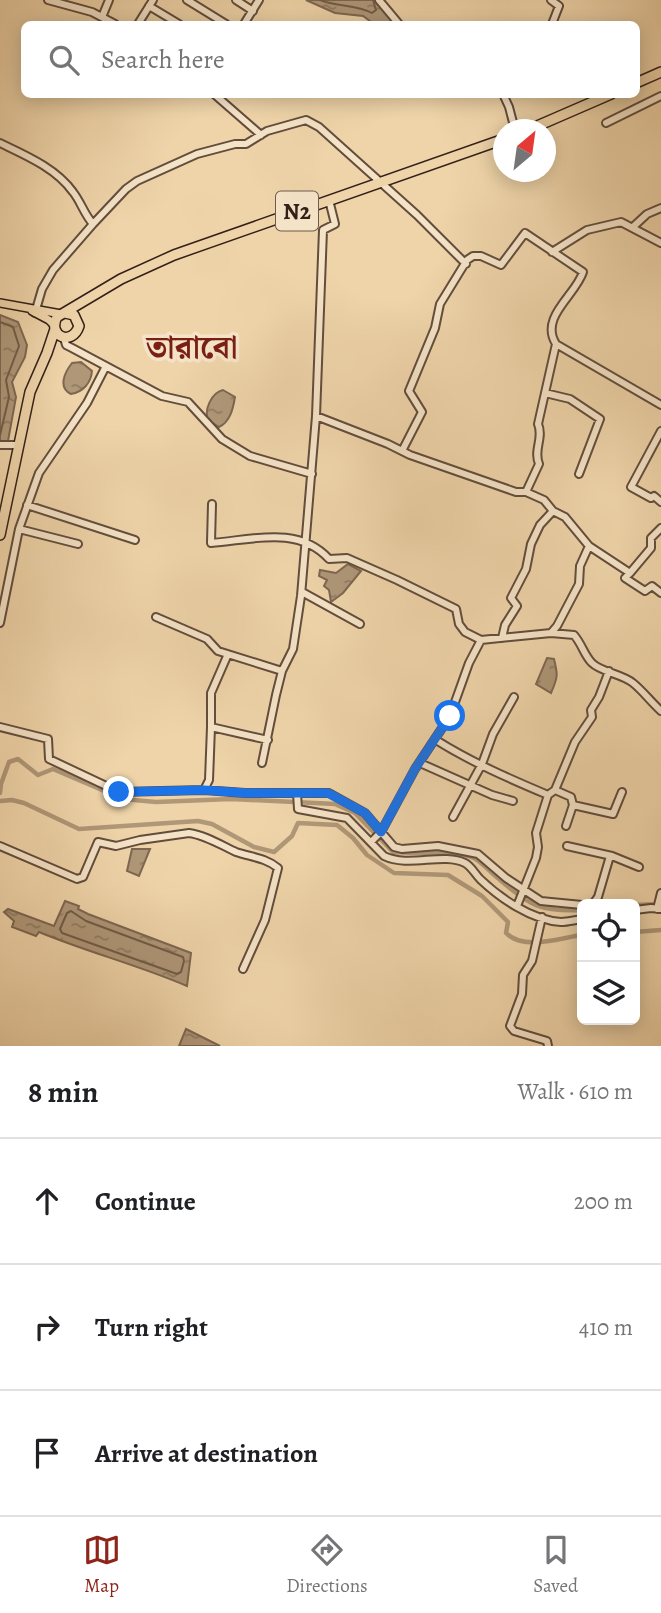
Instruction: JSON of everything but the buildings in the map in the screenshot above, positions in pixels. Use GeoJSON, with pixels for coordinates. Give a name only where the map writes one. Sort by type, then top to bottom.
{"type":"FeatureCollection","features":[{"type":"Feature","properties":{"kind":"highway"},"geometry":{"type":"LineString","coordinates":[[640,81],[661,72]]}},
{"type":"Feature","properties":{"kind":"highway"},"geometry":{"type":"LineString","coordinates":[[553,119],[602,98]]}},
{"type":"Feature","properties":{"kind":"highway","name":"N2"},"geometry":{"type":"LineString","coordinates":[[0,535],[30,392],[47,353],[54,327],[63,314],[149,265],[493,142]]}},
{"type":"Feature","properties":{"kind":"highway","name":"N2"},"geometry":{"type":"LineString","coordinates":[[47,353],[64,338],[76,334],[79,323],[95,296]]}},
{"type":"Feature","properties":{"kind":"highway"},"geometry":{"type":"LineString","coordinates":[[63,314],[74,315],[79,323]]}},
{"type":"Feature","properties":{"kind":"highway"},"geometry":{"type":"LineString","coordinates":[[54,327],[58,335],[64,338]]}},
{"type":"Feature","properties":{"kind":"main road"},"geometry":{"type":"LineString","coordinates":[[0,303],[63,314]]}},
{"type":"Feature","properties":{"kind":"main road"},"geometry":{"type":"LineString","coordinates":[[36,311],[54,327]]}},
{"type":"Feature","properties":{"kind":"street"},"geometry":{"type":"LineString","coordinates":[[48,0],[79,7],[109,21]]}},
{"type":"Feature","properties":{"kind":"street"},"geometry":{"type":"LineString","coordinates":[[102,17],[110,0]]}},
{"type":"Feature","properties":{"kind":"street"},"geometry":{"type":"LineString","coordinates":[[187,0],[221,21]]}},
{"type":"Feature","properties":{"kind":"street"},"geometry":{"type":"LineString","coordinates":[[236,0],[253,11]]}},
{"type":"Feature","properties":{"kind":"street"},"geometry":{"type":"LineString","coordinates":[[246,21],[259,0]]}},
{"type":"Feature","properties":{"kind":"street"},"geometry":{"type":"LineString","coordinates":[[379,0],[396,21]]}},
{"type":"Feature","properties":{"kind":"street"},"geometry":{"type":"LineString","coordinates":[[551,0],[559,6],[553,21]]}},
{"type":"Feature","properties":{"kind":"street"},"geometry":{"type":"LineString","coordinates":[[140,21],[151,3],[175,21]]}},
{"type":"Feature","properties":{"kind":"street"},"geometry":{"type":"LineString","coordinates":[[606,123],[661,96]]}},
{"type":"Feature","properties":{"kind":"street"},"geometry":{"type":"LineString","coordinates":[[219,98],[261,135]]}},
{"type":"Feature","properties":{"kind":"street"},"geometry":{"type":"LineString","coordinates":[[504,98],[511,119]]}},
{"type":"Feature","properties":{"kind":"street"},"geometry":{"type":"LineString","coordinates":[[36,311],[42,289],[53,270],[127,189],[145,177],[197,154],[235,144],[246,144],[261,135],[306,120],[312,122],[417,215],[466,264]]}},
{"type":"Feature","properties":{"kind":"street"},"geometry":{"type":"LineString","coordinates":[[0,144],[31,158],[70,188],[81,210],[93,224]]}},
{"type":"Feature","properties":{"kind":"street"},"geometry":{"type":"LineString","coordinates":[[262,763],[282,671],[293,649],[302,592],[316,416],[323,230],[335,224],[329,200]]}},
{"type":"Feature","properties":{"kind":"street"},"geometry":{"type":"LineString","coordinates":[[633,227],[647,214],[661,208]]}},
{"type":"Feature","properties":{"kind":"street"},"geometry":{"type":"LineString","coordinates":[[552,252],[587,230],[621,222],[661,243]]}},
{"type":"Feature","properties":{"kind":"street"},"geometry":{"type":"LineString","coordinates":[[402,451],[422,412],[409,391],[435,328],[440,304],[453,280],[473,256],[481,256],[501,265],[525,233],[583,272],[558,308],[551,331],[555,344],[538,424],[541,431],[536,455],[540,464],[526,492]]}},
{"type":"Feature","properties":{"kind":"street"},"geometry":{"type":"LineString","coordinates":[[64,338],[66,345],[162,396],[188,402],[222,439],[250,456],[312,474]]}},
{"type":"Feature","properties":{"kind":"street"},"geometry":{"type":"LineString","coordinates":[[555,344],[661,405]]}},
{"type":"Feature","properties":{"kind":"street"},"geometry":{"type":"LineString","coordinates":[[0,623],[19,529],[39,473],[87,404],[106,366]]}},
{"type":"Feature","properties":{"kind":"street"},"geometry":{"type":"LineString","coordinates":[[545,393],[570,399],[600,419],[579,474]]}},
{"type":"Feature","properties":{"kind":"street"},"geometry":{"type":"LineString","coordinates":[[316,416],[402,451],[544,500],[554,511],[565,517],[589,546],[630,573]]}},
{"type":"Feature","properties":{"kind":"street"},"geometry":{"type":"LineString","coordinates":[[661,431],[631,487],[651,498],[654,496],[661,502]]}},
{"type":"Feature","properties":{"kind":"street"},"geometry":{"type":"LineString","coordinates":[[0,445],[18,445]]}},
{"type":"Feature","properties":{"kind":"street"},"geometry":{"type":"LineString","coordinates":[[212,504],[211,543],[279,536],[305,542],[315,546],[329,559],[346,558],[456,609],[459,624],[465,632],[481,640],[551,633],[574,635],[582,643],[585,654],[595,667],[634,683],[661,711]]}},
{"type":"Feature","properties":{"kind":"street"},"geometry":{"type":"LineString","coordinates":[[27,505],[135,540]]}},
{"type":"Feature","properties":{"kind":"street"},"geometry":{"type":"LineString","coordinates":[[502,638],[505,625],[517,606],[511,598],[526,569],[531,544],[540,525],[554,511]]}},
{"type":"Feature","properties":{"kind":"street"},"geometry":{"type":"LineString","coordinates":[[661,528],[651,538],[652,548],[625,578],[645,591],[652,586],[661,593]]}},
{"type":"Feature","properties":{"kind":"street"},"geometry":{"type":"LineString","coordinates":[[19,529],[78,544]]}},
{"type":"Feature","properties":{"kind":"street"},"geometry":{"type":"LineString","coordinates":[[551,633],[579,584],[580,566],[589,546]]}},
{"type":"Feature","properties":{"kind":"street"},"geometry":{"type":"LineString","coordinates":[[302,592],[359,624]]}},
{"type":"Feature","properties":{"kind":"street"},"geometry":{"type":"LineString","coordinates":[[156,617],[207,639],[218,651],[282,671]]}},
{"type":"Feature","properties":{"kind":"street"},"geometry":{"type":"LineString","coordinates":[[371,842],[380,833],[450,716],[469,663],[481,640]]}},
{"type":"Feature","properties":{"kind":"street"},"geometry":{"type":"LineString","coordinates":[[204,790],[209,780],[211,693],[228,654]]}},
{"type":"Feature","properties":{"kind":"street"},"geometry":{"type":"LineString","coordinates":[[520,896],[536,858],[536,833],[548,796],[555,790],[575,742],[592,717],[591,710],[609,671]]}},
{"type":"Feature","properties":{"kind":"street"},"geometry":{"type":"LineString","coordinates":[[453,817],[514,697]]}},
{"type":"Feature","properties":{"kind":"street"},"geometry":{"type":"LineString","coordinates":[[0,727],[48,739],[49,759],[119,792],[204,790],[328,793],[365,813],[394,847],[402,849],[426,846],[478,854],[506,878],[520,896],[528,913],[560,922],[577,920]]}},
{"type":"Feature","properties":{"kind":"street"},"geometry":{"type":"LineString","coordinates":[[211,727],[268,740]]}},
{"type":"Feature","properties":{"kind":"street"},"geometry":{"type":"LineString","coordinates":[[436,740],[465,758],[548,796]]}},
{"type":"Feature","properties":{"kind":"street"},"geometry":{"type":"LineString","coordinates":[[420,763],[492,795],[513,801]]}},
{"type":"Feature","properties":{"kind":"street"},"geometry":{"type":"LineString","coordinates":[[555,790],[571,797],[573,805],[566,826]]}},
{"type":"Feature","properties":{"kind":"street"},"geometry":{"type":"LineString","coordinates":[[573,805],[613,814],[622,792]]}},
{"type":"Feature","properties":{"kind":"street"},"geometry":{"type":"LineString","coordinates":[[297,794],[298,809],[347,818],[384,856],[391,859],[405,862],[447,860],[466,863],[479,878],[520,896],[577,905]]}},
{"type":"Feature","properties":{"kind":"street"},"geometry":{"type":"LineString","coordinates":[[0,846],[77,879],[83,877],[98,842],[116,846],[140,839],[189,833],[270,861],[278,867],[265,920],[243,969]]}},
{"type":"Feature","properties":{"kind":"street"},"geometry":{"type":"LineString","coordinates":[[567,846],[610,856],[639,867]]}},
{"type":"Feature","properties":{"kind":"street"},"geometry":{"type":"LineString","coordinates":[[597,899],[610,856]]}},
{"type":"Feature","properties":{"kind":"street"},"geometry":{"type":"LineString","coordinates":[[640,910],[659,909],[661,893]]}},
{"type":"Feature","properties":{"kind":"street"},"geometry":{"type":"LineString","coordinates":[[542,916],[530,966],[523,975],[522,994],[510,1027],[514,1031],[547,1041],[548,1046]]}},
{"type":"Feature","properties":{"kind":"water"},"geometry":{"type":"Polygon","coordinates":[[[306,0],[376,0],[394,21],[370,21],[363,16],[335,13],[306,0]]]}},
{"type":"Feature","properties":{"kind":"water"},"geometry":{"type":"Polygon","coordinates":[[[0,315],[18,322],[27,345],[25,357],[12,382],[16,397],[8,441],[0,443],[0,315]]]}},
{"type":"Feature","properties":{"kind":"water"},"geometry":{"type":"Polygon","coordinates":[[[81,362],[92,371],[91,375],[83,389],[71,394],[63,384],[65,376],[72,363],[81,362]]]}},
{"type":"Feature","properties":{"kind":"water"},"geometry":{"type":"Polygon","coordinates":[[[223,390],[235,397],[228,418],[219,427],[208,420],[207,412],[212,398],[223,390]]]}},
{"type":"Feature","properties":{"kind":"water"},"geometry":{"type":"Polygon","coordinates":[[[348,564],[361,571],[343,593],[331,602],[329,590],[324,586],[327,580],[319,576],[320,570],[336,573],[348,564]]]}},
{"type":"Feature","properties":{"kind":"water"},"geometry":{"type":"Polygon","coordinates":[[[547,658],[554,659],[557,673],[551,693],[536,684],[547,658]]]}},
{"type":"Feature","properties":{"kind":"water"},"geometry":{"type":"Polygon","coordinates":[[[132,849],[150,849],[139,876],[127,871],[132,849]]]}},
{"type":"Feature","properties":{"kind":"water"},"geometry":{"type":"Polygon","coordinates":[[[65,901],[79,906],[78,909],[88,914],[191,953],[187,986],[39,932],[36,936],[12,927],[14,921],[4,912],[8,909],[54,926],[65,901]]]}},
{"type":"Feature","properties":{"kind":"water"},"geometry":{"type":"Polygon","coordinates":[[[186,1029],[220,1046],[179,1046],[186,1029]]]}},
{"type":"Feature","properties":{"kind":"waterway"},"geometry":{"type":"LineString","coordinates":[[0,793],[9,762],[18,759],[38,775],[53,769],[123,799],[156,802],[231,799],[335,804],[355,813],[393,852],[447,853],[474,858],[528,901],[556,910],[577,910]]}},
{"type":"Feature","properties":{"kind":"waterway"},"geometry":{"type":"LineString","coordinates":[[0,801],[24,803],[79,829],[198,821],[212,824],[254,847],[274,852],[292,836],[298,823],[337,825],[353,838],[367,855],[394,873],[448,875],[482,896],[508,922],[506,933],[513,938],[542,942],[577,936]]}},
{"type":"Feature","properties":{"kind":"waterway"},"geometry":{"type":"LineString","coordinates":[[640,905],[660,904]]}},
{"type":"Feature","properties":{"kind":"waterway"},"geometry":{"type":"LineString","coordinates":[[640,932],[661,930]]}},
{"type":"Feature","properties":{"kind":"district","name":"তারাবো"},"geometry":{"type":"Point","coordinates":[192,347]}},
{"type":"Feature","properties":{"kind":"route"},"geometry":{"type":"LineString","coordinates":[[119,792],[204,790],[328,793],[365,813],[381,832],[415,769],[450,716]]}}]}
